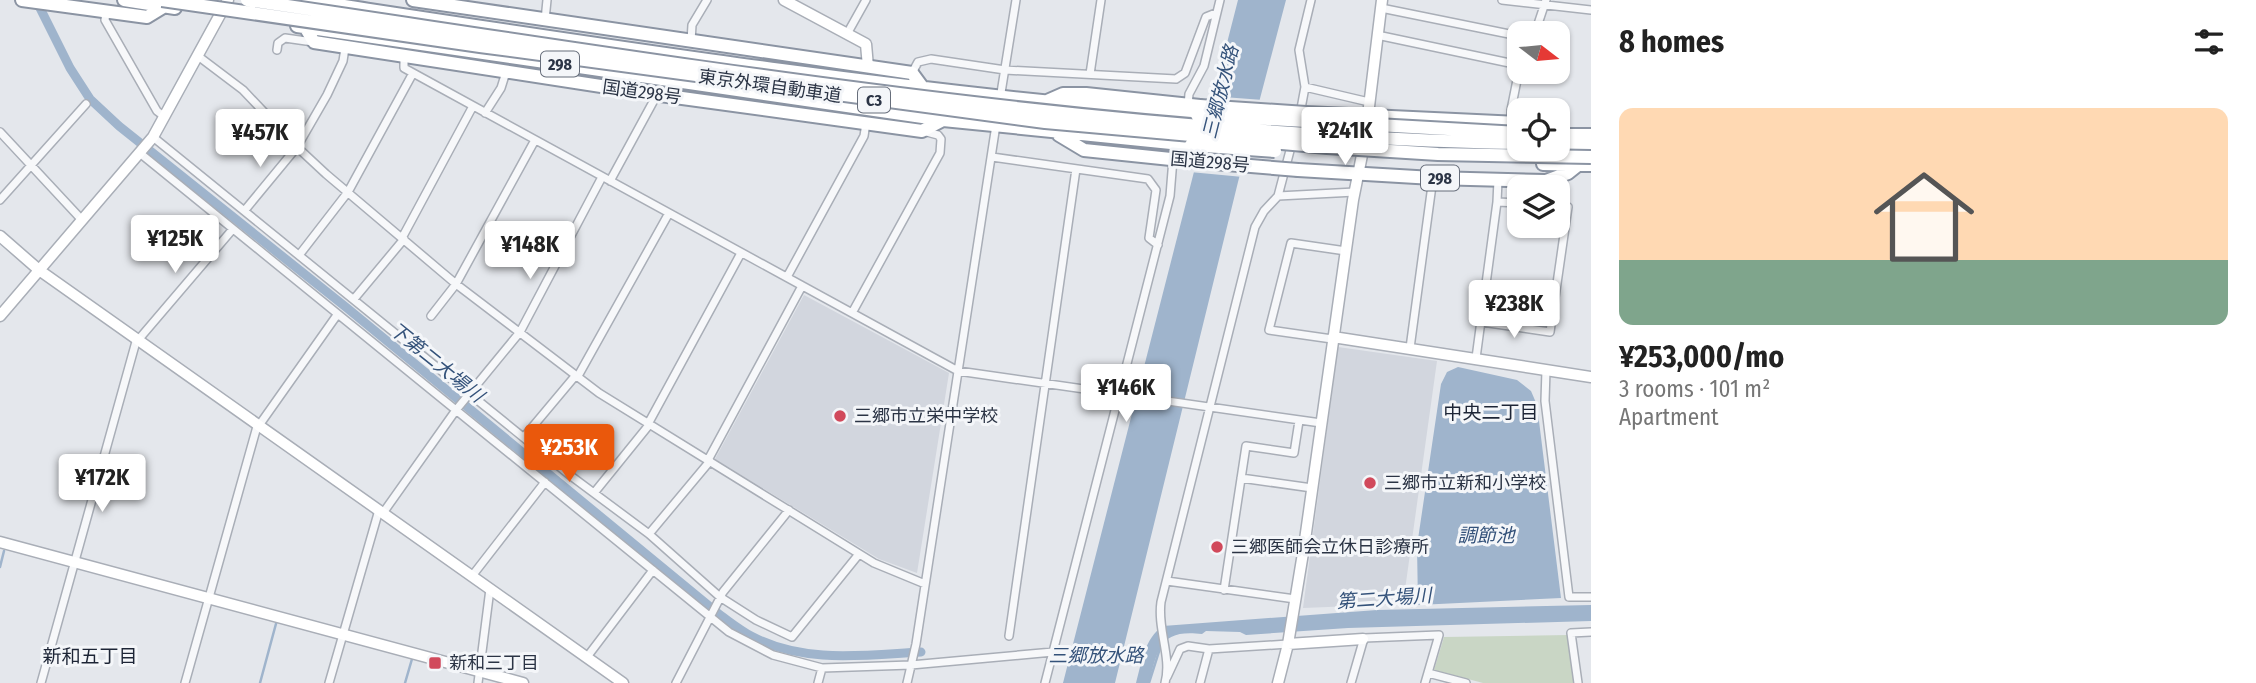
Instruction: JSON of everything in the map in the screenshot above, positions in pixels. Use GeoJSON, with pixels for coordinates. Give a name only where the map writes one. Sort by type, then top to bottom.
{"type":"FeatureCollection","features":[{"type":"Feature","properties":{"kind":"highway"},"geometry":{"type":"LineString","coordinates":[[22,0],[147,17],[163,3]]}},
{"type":"Feature","properties":{"kind":"highway","name":"国道298号"},"geometry":{"type":"LineString","coordinates":[[124,0],[163,3],[305,27],[943,120],[1176,144],[1443,162],[1585,165]]}},
{"type":"Feature","properties":{"kind":"highway","name":"東京外環自動車道"},"geometry":{"type":"LineString","coordinates":[[247,0],[828,84],[1052,112],[1339,135],[1507,143]]}},
{"type":"Feature","properties":{"kind":"highway","name":"298"},"geometry":{"type":"LineString","coordinates":[[305,0],[923,88],[1043,102],[1063,94],[1086,94],[1191,109],[1507,127]]}},
{"type":"Feature","properties":{"kind":"highway","name":"298"},"geometry":{"type":"LineString","coordinates":[[414,0],[912,73]]}},
{"type":"Feature","properties":{"kind":"highway","name":"東京外環自動車道"},"geometry":{"type":"LineString","coordinates":[[163,3],[1045,122],[1327,147],[1438,154],[1591,158]]}},
{"type":"Feature","properties":{"kind":"highway"},"geometry":{"type":"LineString","coordinates":[[305,27],[314,42]]}},
{"type":"Feature","properties":{"kind":"highway","name":"国道298号"},"geometry":{"type":"LineString","coordinates":[[314,42],[653,94],[922,131]]}},
{"type":"Feature","properties":{"kind":"highway"},"geometry":{"type":"LineString","coordinates":[[912,73],[923,88]]}},
{"type":"Feature","properties":{"kind":"highway","name":"298"},"geometry":{"type":"LineString","coordinates":[[1191,109],[1306,113],[1507,126]]}},
{"type":"Feature","properties":{"kind":"highway"},"geometry":{"type":"LineString","coordinates":[[922,131],[943,120]]}},
{"type":"Feature","properties":{"kind":"highway","name":"国道298号"},"geometry":{"type":"LineString","coordinates":[[1053,132],[1084,150],[1360,174],[1546,181],[1585,165]]}},
{"type":"Feature","properties":{"kind":"highway"},"geometry":{"type":"LineString","coordinates":[[1570,133],[1575,135]]}},
{"type":"Feature","properties":{"kind":"highway"},"geometry":{"type":"LineString","coordinates":[[1570,135],[1591,135]]}},
{"type":"Feature","properties":{"kind":"highway"},"geometry":{"type":"LineString","coordinates":[[1570,144],[1591,144]]}},
{"type":"Feature","properties":{"kind":"street"},"geometry":{"type":"LineString","coordinates":[[0,316],[141,154],[165,117],[228,0]]}},
{"type":"Feature","properties":{"kind":"street"},"geometry":{"type":"LineString","coordinates":[[545,20],[547,0]]}},
{"type":"Feature","properties":{"kind":"street"},"geometry":{"type":"LineString","coordinates":[[691,42],[692,25],[706,0]]}},
{"type":"Feature","properties":{"kind":"street"},"geometry":{"type":"LineString","coordinates":[[784,0],[866,44],[868,67]]}},
{"type":"Feature","properties":{"kind":"street"},"geometry":{"type":"LineString","coordinates":[[847,34],[866,0]]}},
{"type":"Feature","properties":{"kind":"street"},"geometry":{"type":"LineString","coordinates":[[907,683],[916,644],[1016,0]]}},
{"type":"Feature","properties":{"kind":"street"},"geometry":{"type":"LineString","coordinates":[[1090,74],[1101,0]]}},
{"type":"Feature","properties":{"kind":"street"},"geometry":{"type":"LineString","coordinates":[[1191,109],[1189,94],[1204,66],[1220,0]]}},
{"type":"Feature","properties":{"kind":"street"},"geometry":{"type":"LineString","coordinates":[[1166,680],[1160,625],[1161,602],[1205,407],[1255,227],[1264,211],[1278,196],[1305,87],[1299,50],[1311,0]]}},
{"type":"Feature","properties":{"kind":"street"},"geometry":{"type":"LineString","coordinates":[[1502,0],[1591,10]]}},
{"type":"Feature","properties":{"kind":"street"},"geometry":{"type":"LineString","coordinates":[[1539,21],[1545,3]]}},
{"type":"Feature","properties":{"kind":"street"},"geometry":{"type":"LineString","coordinates":[[1278,683],[1288,642],[1355,192],[1360,174],[1381,4],[1507,33]]}},
{"type":"Feature","properties":{"kind":"street"},"geometry":{"type":"LineString","coordinates":[[106,12],[105,20],[156,111],[165,117]]}},
{"type":"Feature","properties":{"kind":"street"},"geometry":{"type":"LineString","coordinates":[[912,73],[915,65],[923,59],[1005,70],[1176,79],[1185,73],[1206,17],[1216,13]]}},
{"type":"Feature","properties":{"kind":"street"},"geometry":{"type":"LineString","coordinates":[[1377,35],[1507,65]]}},
{"type":"Feature","properties":{"kind":"street"},"geometry":{"type":"LineString","coordinates":[[276,50],[278,43],[285,38],[314,42]]}},
{"type":"Feature","properties":{"kind":"street"},"geometry":{"type":"LineString","coordinates":[[245,210],[297,147],[327,95],[343,61],[345,48]]}},
{"type":"Feature","properties":{"kind":"street"},"geometry":{"type":"LineString","coordinates":[[198,56],[243,90],[297,147],[456,284],[599,393],[874,563],[925,584]]}},
{"type":"Feature","properties":{"kind":"street"},"geometry":{"type":"LineString","coordinates":[[404,57],[404,68],[412,73],[958,371],[1321,424]]}},
{"type":"Feature","properties":{"kind":"street"},"geometry":{"type":"LineString","coordinates":[[485,113],[501,88],[506,72]]}},
{"type":"Feature","properties":{"kind":"street"},"geometry":{"type":"LineString","coordinates":[[300,254],[348,192],[412,73]]}},
{"type":"Feature","properties":{"kind":"street"},"geometry":{"type":"LineString","coordinates":[[1305,87],[1369,102]]}},
{"type":"Feature","properties":{"kind":"street"},"geometry":{"type":"LineString","coordinates":[[610,181],[653,102],[653,94]]}},
{"type":"Feature","properties":{"kind":"street"},"geometry":{"type":"LineString","coordinates":[[0,200],[86,104]]}},
{"type":"Feature","properties":{"kind":"street"},"geometry":{"type":"LineString","coordinates":[[354,299],[403,239],[473,107]]}},
{"type":"Feature","properties":{"kind":"street"},"geometry":{"type":"LineString","coordinates":[[787,276],[864,136],[866,123]]}},
{"type":"Feature","properties":{"kind":"street"},"geometry":{"type":"LineString","coordinates":[[852,313],[940,153],[942,139],[938,135],[922,131]]}},
{"type":"Feature","properties":{"kind":"street"},"geometry":{"type":"LineString","coordinates":[[0,132],[82,220]]}},
{"type":"Feature","properties":{"kind":"street"},"geometry":{"type":"LineString","coordinates":[[153,137],[524,437],[649,534],[720,597],[756,621],[792,637],[859,554]]}},
{"type":"Feature","properties":{"kind":"street"},"geometry":{"type":"LineString","coordinates":[[431,316],[456,284],[535,140]]}},
{"type":"Feature","properties":{"kind":"street"},"geometry":{"type":"LineString","coordinates":[[1045,683],[1158,245],[1172,186],[1176,144]]}},
{"type":"Feature","properties":{"kind":"street"},"geometry":{"type":"LineString","coordinates":[[141,154],[709,617],[748,644],[772,655],[822,668],[911,664],[1054,652]]}},
{"type":"Feature","properties":{"kind":"street"},"geometry":{"type":"LineString","coordinates":[[992,157],[1148,179],[1156,190],[1149,238],[1158,245]]}},
{"type":"Feature","properties":{"kind":"street"},"geometry":{"type":"LineString","coordinates":[[1009,636],[1076,169]]}},
{"type":"Feature","properties":{"kind":"street"},"geometry":{"type":"LineString","coordinates":[[329,683],[381,512],[456,410],[520,332],[601,177]]}},
{"type":"Feature","properties":{"kind":"street"},"geometry":{"type":"LineString","coordinates":[[1410,348],[1433,178]]}},
{"type":"Feature","properties":{"kind":"street"},"geometry":{"type":"LineString","coordinates":[[1476,358],[1497,202],[1497,180]]}},
{"type":"Feature","properties":{"kind":"street"},"geometry":{"type":"LineString","coordinates":[[1278,196],[1355,192]]}},
{"type":"Feature","properties":{"kind":"street"},"geometry":{"type":"LineString","coordinates":[[1497,202],[1507,202]]}},
{"type":"Feature","properties":{"kind":"street"},"geometry":{"type":"LineString","coordinates":[[524,437],[577,375],[669,213]]}},
{"type":"Feature","properties":{"kind":"street"},"geometry":{"type":"LineString","coordinates":[[41,683],[138,338],[232,230]]}},
{"type":"Feature","properties":{"kind":"street"},"geometry":{"type":"LineString","coordinates":[[0,236],[39,270],[623,683]]}},
{"type":"Feature","properties":{"kind":"street"},"geometry":{"type":"LineString","coordinates":[[1482,322],[1550,331],[1564,238]]}},
{"type":"Feature","properties":{"kind":"street"},"geometry":{"type":"LineString","coordinates":[[1346,251],[1291,243],[1269,330],[1410,348],[1591,376]]}},
{"type":"Feature","properties":{"kind":"street"},"geometry":{"type":"LineString","coordinates":[[594,493],[648,424],[741,253]]}},
{"type":"Feature","properties":{"kind":"street"},"geometry":{"type":"LineString","coordinates":[[649,534],[709,460],[802,286]]}},
{"type":"Feature","properties":{"kind":"street"},"geometry":{"type":"LineString","coordinates":[[185,683],[259,424],[337,315]]}},
{"type":"Feature","properties":{"kind":"street"},"geometry":{"type":"LineString","coordinates":[[1546,370],[1545,401],[1569,597],[1591,597]]}},
{"type":"Feature","properties":{"kind":"street"},"geometry":{"type":"LineString","coordinates":[[1224,590],[1246,446],[1294,453],[1299,421]]}},
{"type":"Feature","properties":{"kind":"street"},"geometry":{"type":"LineString","coordinates":[[1241,478],[1312,488]]}},
{"type":"Feature","properties":{"kind":"street"},"geometry":{"type":"LineString","coordinates":[[472,576],[545,482]]}},
{"type":"Feature","properties":{"kind":"street"},"geometry":{"type":"LineString","coordinates":[[676,683],[720,597],[789,510]]}},
{"type":"Feature","properties":{"kind":"street"},"geometry":{"type":"LineString","coordinates":[[0,542],[523,683]]}},
{"type":"Feature","properties":{"kind":"street"},"geometry":{"type":"LineString","coordinates":[[587,657],[653,570]]}},
{"type":"Feature","properties":{"kind":"street"},"geometry":{"type":"LineString","coordinates":[[1167,581],[1294,599]]}},
{"type":"Feature","properties":{"kind":"street"},"geometry":{"type":"LineString","coordinates":[[478,683],[490,589]]}},
{"type":"Feature","properties":{"kind":"street"},"geometry":{"type":"LineString","coordinates":[[1161,602],[1171,608]]}},
{"type":"Feature","properties":{"kind":"street"},"geometry":{"type":"LineString","coordinates":[[1578,683],[1572,632],[1591,632]]}},
{"type":"Feature","properties":{"kind":"street"},"geometry":{"type":"LineString","coordinates":[[1166,680],[1180,649],[1188,646],[1209,649],[1288,642],[1439,635],[1425,683]]}},
{"type":"Feature","properties":{"kind":"street"},"geometry":{"type":"LineString","coordinates":[[1351,683],[1363,639]]}},
{"type":"Feature","properties":{"kind":"street"},"geometry":{"type":"LineString","coordinates":[[1200,683],[1209,649]]}},
{"type":"Feature","properties":{"kind":"street"},"geometry":{"type":"LineString","coordinates":[[818,683],[822,668]]}},
{"type":"Feature","properties":{"kind":"street"},"geometry":{"type":"LineString","coordinates":[[1428,673],[1466,683]]}},
{"type":"Feature","properties":{"kind":"shaded area","name":"三郷市立栄中学校"},"geometry":{"type":"Polygon","coordinates":[[[804,295],[949,373],[917,573],[879,559],[715,459],[804,295]]]}},
{"type":"Feature","properties":{"kind":"shaded area","name":"三郷市立新和小学校"},"geometry":{"type":"Polygon","coordinates":[[[1338,347],[1437,361],[1403,604],[1303,608],[1338,347]]]}},
{"type":"Feature","properties":{"kind":"green space"},"geometry":{"type":"Polygon","coordinates":[[[1568,635],[1574,683],[1483,683],[1434,670],[1444,637],[1568,635]]]}},
{"type":"Feature","properties":{"kind":"water","name":"三郷放水路"},"geometry":{"type":"Polygon","coordinates":[[[1238,0],[1286,0],[1238,182],[1115,683],[1063,683],[1238,0]]]}},
{"type":"Feature","properties":{"kind":"water","name":"調節池"},"geometry":{"type":"Polygon","coordinates":[[[1458,367],[1517,380],[1531,391],[1537,405],[1561,598],[1418,605],[1417,546],[1441,384],[1447,372],[1458,367]]]}},
{"type":"Feature","properties":{"kind":"water"},"geometry":{"type":"Polygon","coordinates":[[[1591,605],[1591,621],[1348,628],[1246,635],[1240,632],[1188,633],[1169,638],[1155,660],[1149,683],[1136,683],[1148,644],[1163,626],[1377,610],[1591,605]]]}},
{"type":"Feature","properties":{"kind":"pier"},"geometry":{"type":"Polygon","coordinates":[[[1210,96],[1263,100],[1243,177],[1190,172],[1210,96]]]}},
{"type":"Feature","properties":{"kind":"waterway","name":"下第二大場川"},"geometry":{"type":"LineString","coordinates":[[36,0],[70,68],[90,99],[119,126],[347,308],[739,629],[771,645],[813,654],[856,656],[921,652]]}},
{"type":"Feature","properties":{"kind":"waterway"},"geometry":{"type":"LineString","coordinates":[[0,567],[4,551]]}},
{"type":"Feature","properties":{"kind":"waterway"},"geometry":{"type":"LineString","coordinates":[[260,683],[277,620]]}},
{"type":"Feature","properties":{"kind":"waterway"},"geometry":{"type":"LineString","coordinates":[[1149,683],[1161,645]]}},
{"type":"Feature","properties":{"kind":"waterway"},"geometry":{"type":"LineString","coordinates":[[405,683],[412,659]]}},
{"type":"Feature","properties":{"kind":"place","name":"三郷市立栄中学校"},"geometry":{"type":"Point","coordinates":[840,416]}},
{"type":"Feature","properties":{"kind":"place","name":"三郷市立新和小学校"},"geometry":{"type":"Point","coordinates":[1370,483]}},
{"type":"Feature","properties":{"kind":"place","name":"三郷医師会立休日診療所"},"geometry":{"type":"Point","coordinates":[1217,547]}},
{"type":"Feature","properties":{"kind":"place","name":"新和三丁目"},"geometry":{"type":"Point","coordinates":[435,663]}},
{"type":"Feature","properties":{"kind":"district","name":"中央二丁目"},"geometry":{"type":"Point","coordinates":[1491,412]}},
{"type":"Feature","properties":{"kind":"district","name":"新和五丁目"},"geometry":{"type":"Point","coordinates":[90,656]}},
{"type":"Feature","properties":{"kind":"water label","name":"第二大場川"},"geometry":{"type":"Point","coordinates":[1384,598]}}]}
